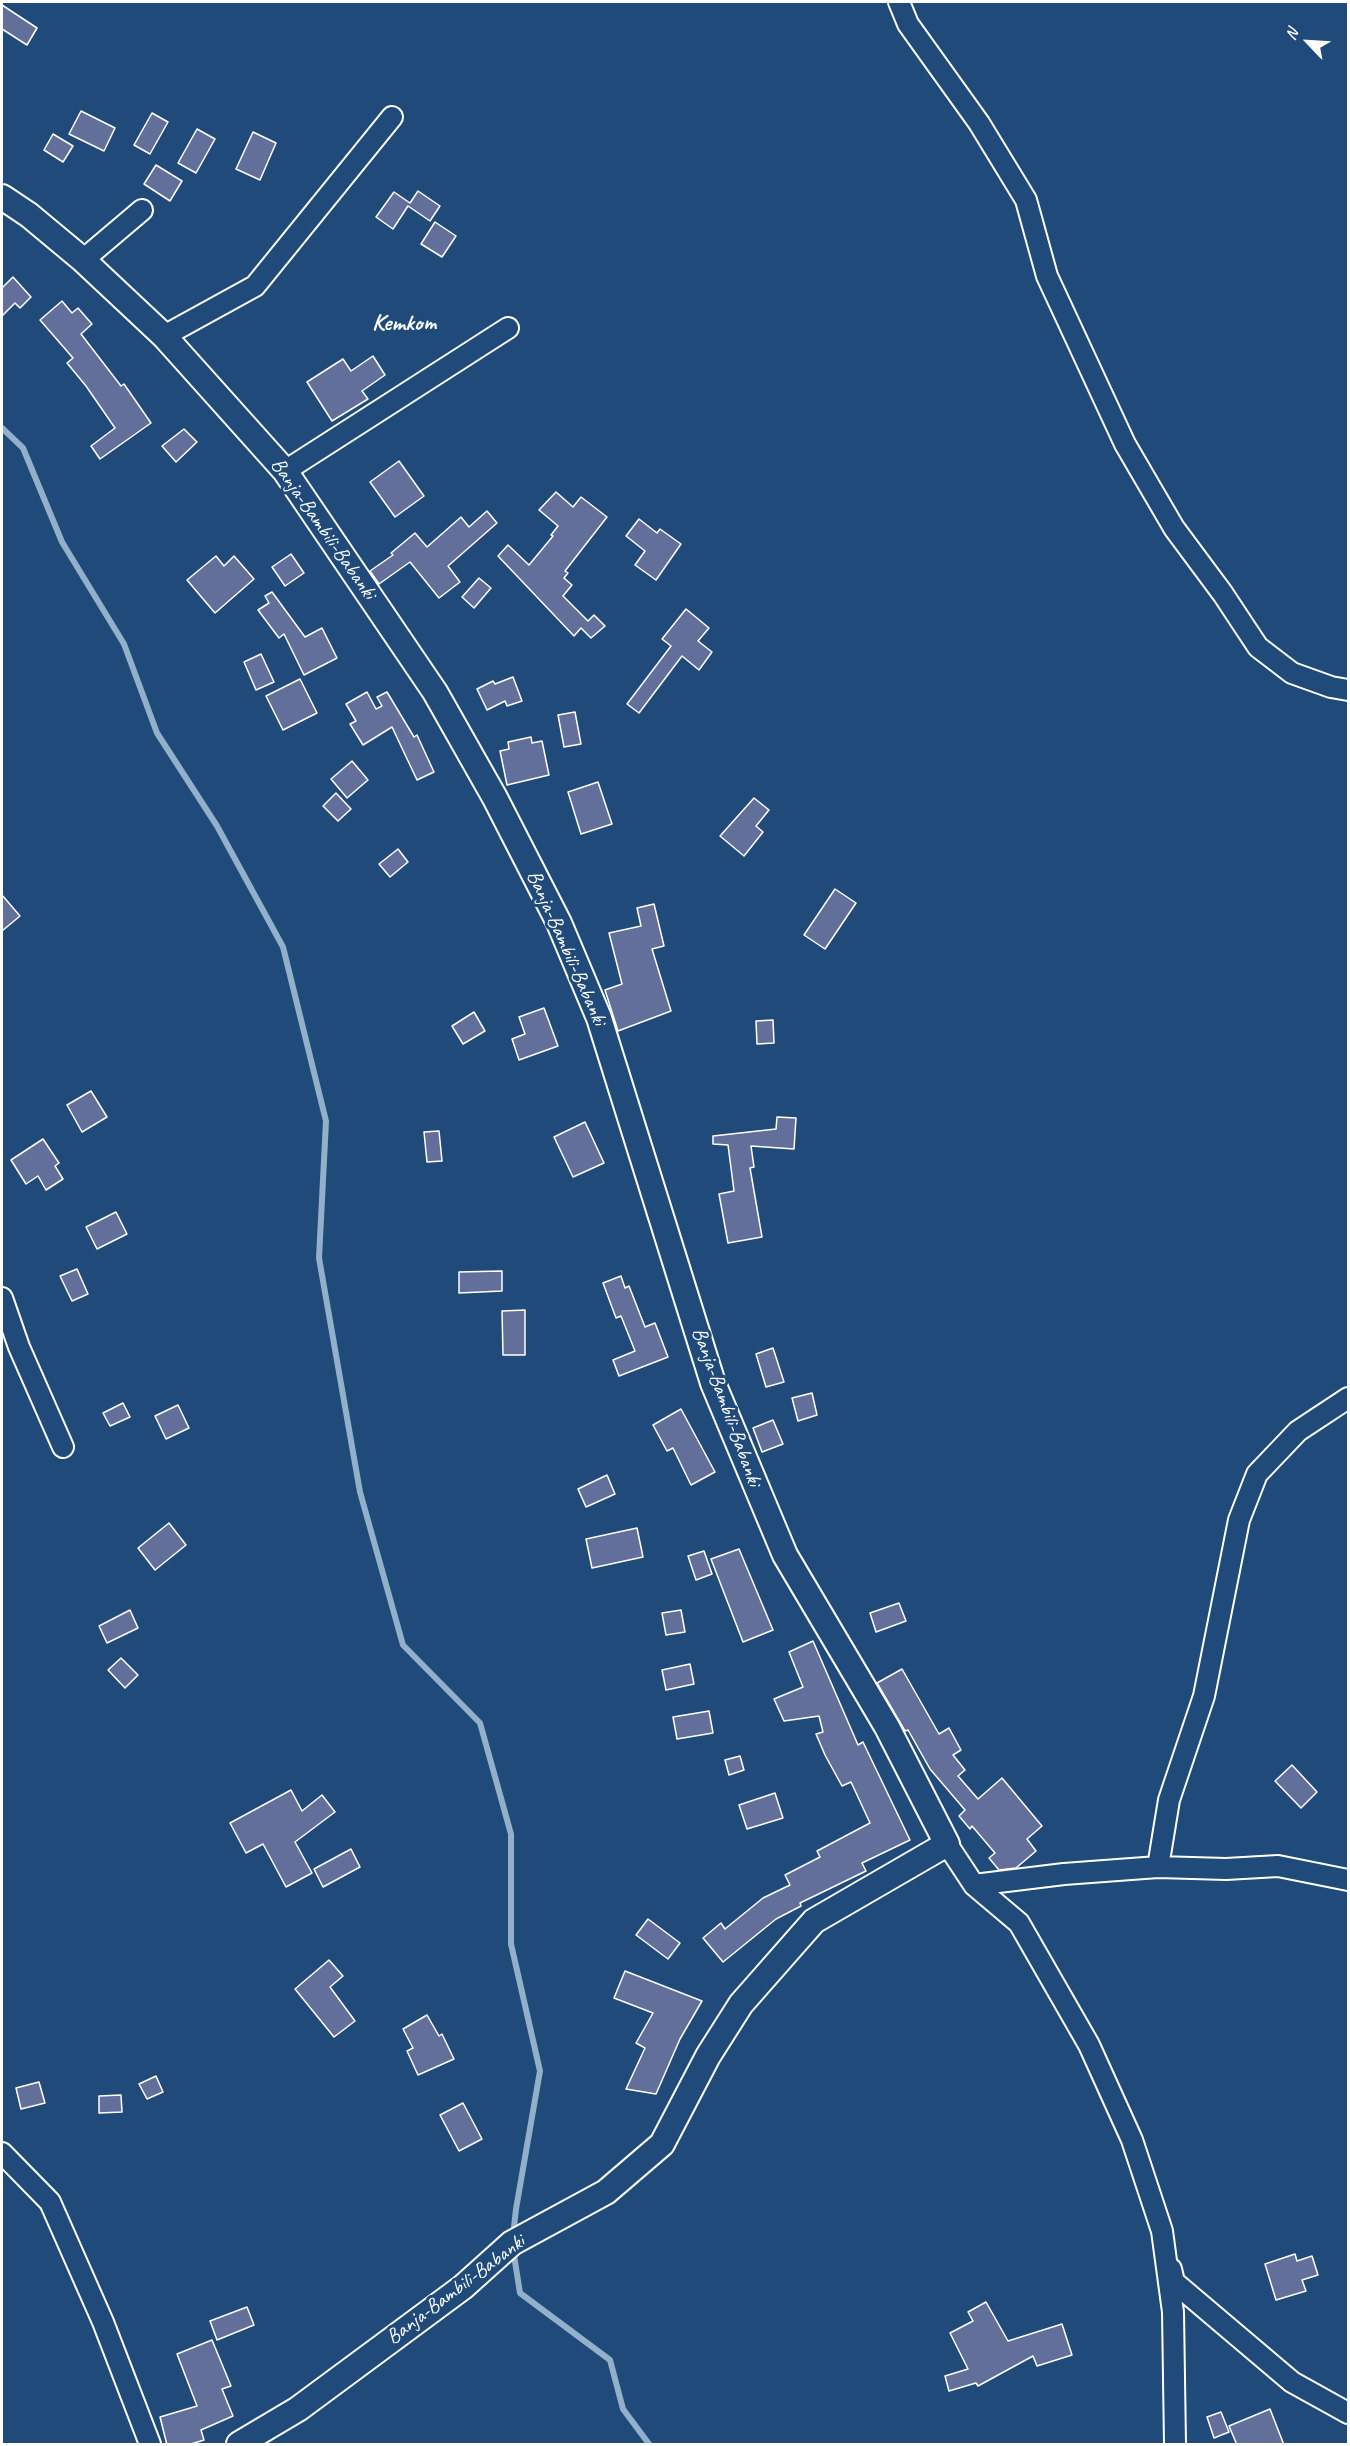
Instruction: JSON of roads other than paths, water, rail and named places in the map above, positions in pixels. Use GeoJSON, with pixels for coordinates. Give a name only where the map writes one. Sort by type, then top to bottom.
{"type":"FeatureCollection","features":[{"type":"Feature","properties":{"kind":"street"},"geometry":{"type":"LineString","coordinates":[[898,2],[909,24],[979,123],[1007,173],[1026,200],[1047,276],[1125,444],[1174,528],[1223,594],[1258,647],[1292,673],[1331,687],[1348,690]]}},
{"type":"Feature","properties":{"kind":"street"},"geometry":{"type":"LineString","coordinates":[[164,336],[255,286],[392,117]]}},
{"type":"Feature","properties":{"kind":"street","name":"Banja-Bambili-Babanki"},"geometry":{"type":"LineString","coordinates":[[2,197],[29,215],[83,260],[164,336],[285,471],[435,692],[495,798],[559,923],[598,1018],[713,1383],[784,1556],[887,1727],[947,1844],[813,1921],[741,2004],[708,2056],[662,2144],[606,2192],[512,2243],[463,2287],[298,2409],[239,2445]]}},
{"type":"Feature","properties":{"kind":"street"},"geometry":{"type":"LineString","coordinates":[[83,260],[142,210]]}},
{"type":"Feature","properties":{"kind":"street"},"geometry":{"type":"LineString","coordinates":[[285,471],[508,327]]}},
{"type":"Feature","properties":{"kind":"street"},"geometry":{"type":"LineString","coordinates":[[2,1298],[18,1347],[63,1447]]}},
{"type":"Feature","properties":{"kind":"street"},"geometry":{"type":"LineString","coordinates":[[1158,1867],[1169,1800],[1204,1696],[1239,1520],[1257,1474],[1298,1431],[1346,1403]]}},
{"type":"Feature","properties":{"kind":"street"},"geometry":{"type":"LineString","coordinates":[[947,1844],[974,1885],[1019,1923],[1089,2045],[1132,2140],[1162,2231],[1174,2282],[1292,2382],[1348,2413]]}},
{"type":"Feature","properties":{"kind":"street"},"geometry":{"type":"LineString","coordinates":[[974,1885],[1064,1874],[1158,1867],[1226,1869],[1278,1866],[1348,1880]]}},
{"type":"Feature","properties":{"kind":"street"},"geometry":{"type":"LineString","coordinates":[[2,2153],[50,2202],[103,2322],[150,2445]]}},
{"type":"Feature","properties":{"kind":"street"},"geometry":{"type":"LineString","coordinates":[[1162,2231],[1173,2312],[1175,2445]]}},
{"type":"Feature","properties":{"kind":"waterway"},"geometry":{"type":"LineString","coordinates":[[2,428],[23,448],[62,542],[124,644],[157,733],[217,826],[283,947],[326,1121],[319,1258],[360,1492],[403,1645],[480,1723],[511,1834],[511,1944],[540,2071],[513,2236]]}},
{"type":"Feature","properties":{"kind":"waterway"},"geometry":{"type":"LineString","coordinates":[[513,2249],[520,2293],[610,2360],[623,2409],[649,2444]]}},
{"type":"Feature","properties":{"kind":"district","name":"Kemkom"},"geometry":{"type":"Point","coordinates":[404,324]}}]}
